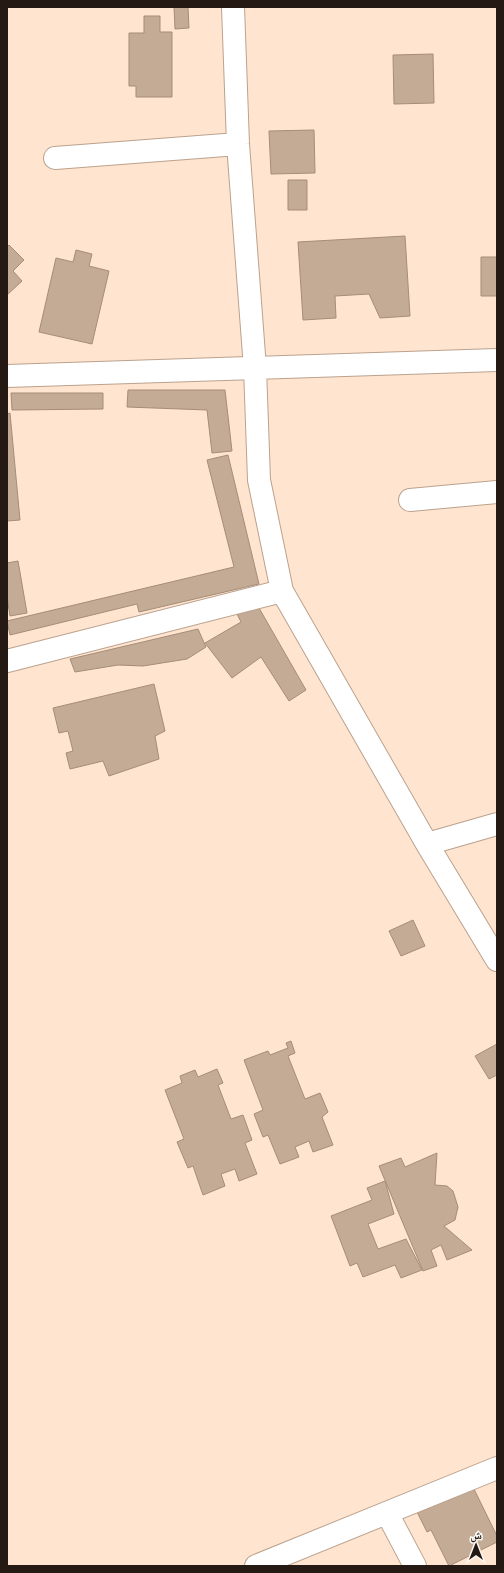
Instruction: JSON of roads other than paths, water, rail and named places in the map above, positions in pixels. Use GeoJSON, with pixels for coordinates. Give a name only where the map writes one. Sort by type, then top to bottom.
{"type":"FeatureCollection","features":[{"type":"Feature","properties":{"kind":"street"},"geometry":{"type":"LineString","coordinates":[[233,7],[238,144],[255,368],[259,480],[282,591],[427,844],[494,949]]}},
{"type":"Feature","properties":{"kind":"street"},"geometry":{"type":"LineString","coordinates":[[55,158],[238,144]]}},
{"type":"Feature","properties":{"kind":"street"},"geometry":{"type":"LineString","coordinates":[[7,376],[497,360]]}},
{"type":"Feature","properties":{"kind":"street"},"geometry":{"type":"LineString","coordinates":[[410,500],[497,492]]}},
{"type":"Feature","properties":{"kind":"street"},"geometry":{"type":"LineString","coordinates":[[7,661],[282,591]]}},
{"type":"Feature","properties":{"kind":"street"},"geometry":{"type":"LineString","coordinates":[[427,844],[497,824]]}},
{"type":"Feature","properties":{"kind":"street"},"geometry":{"type":"LineString","coordinates":[[256,1566],[497,1468]]}},
{"type":"Feature","properties":{"kind":"street"},"geometry":{"type":"LineString","coordinates":[[387,1513],[415,1566]]}}]}
